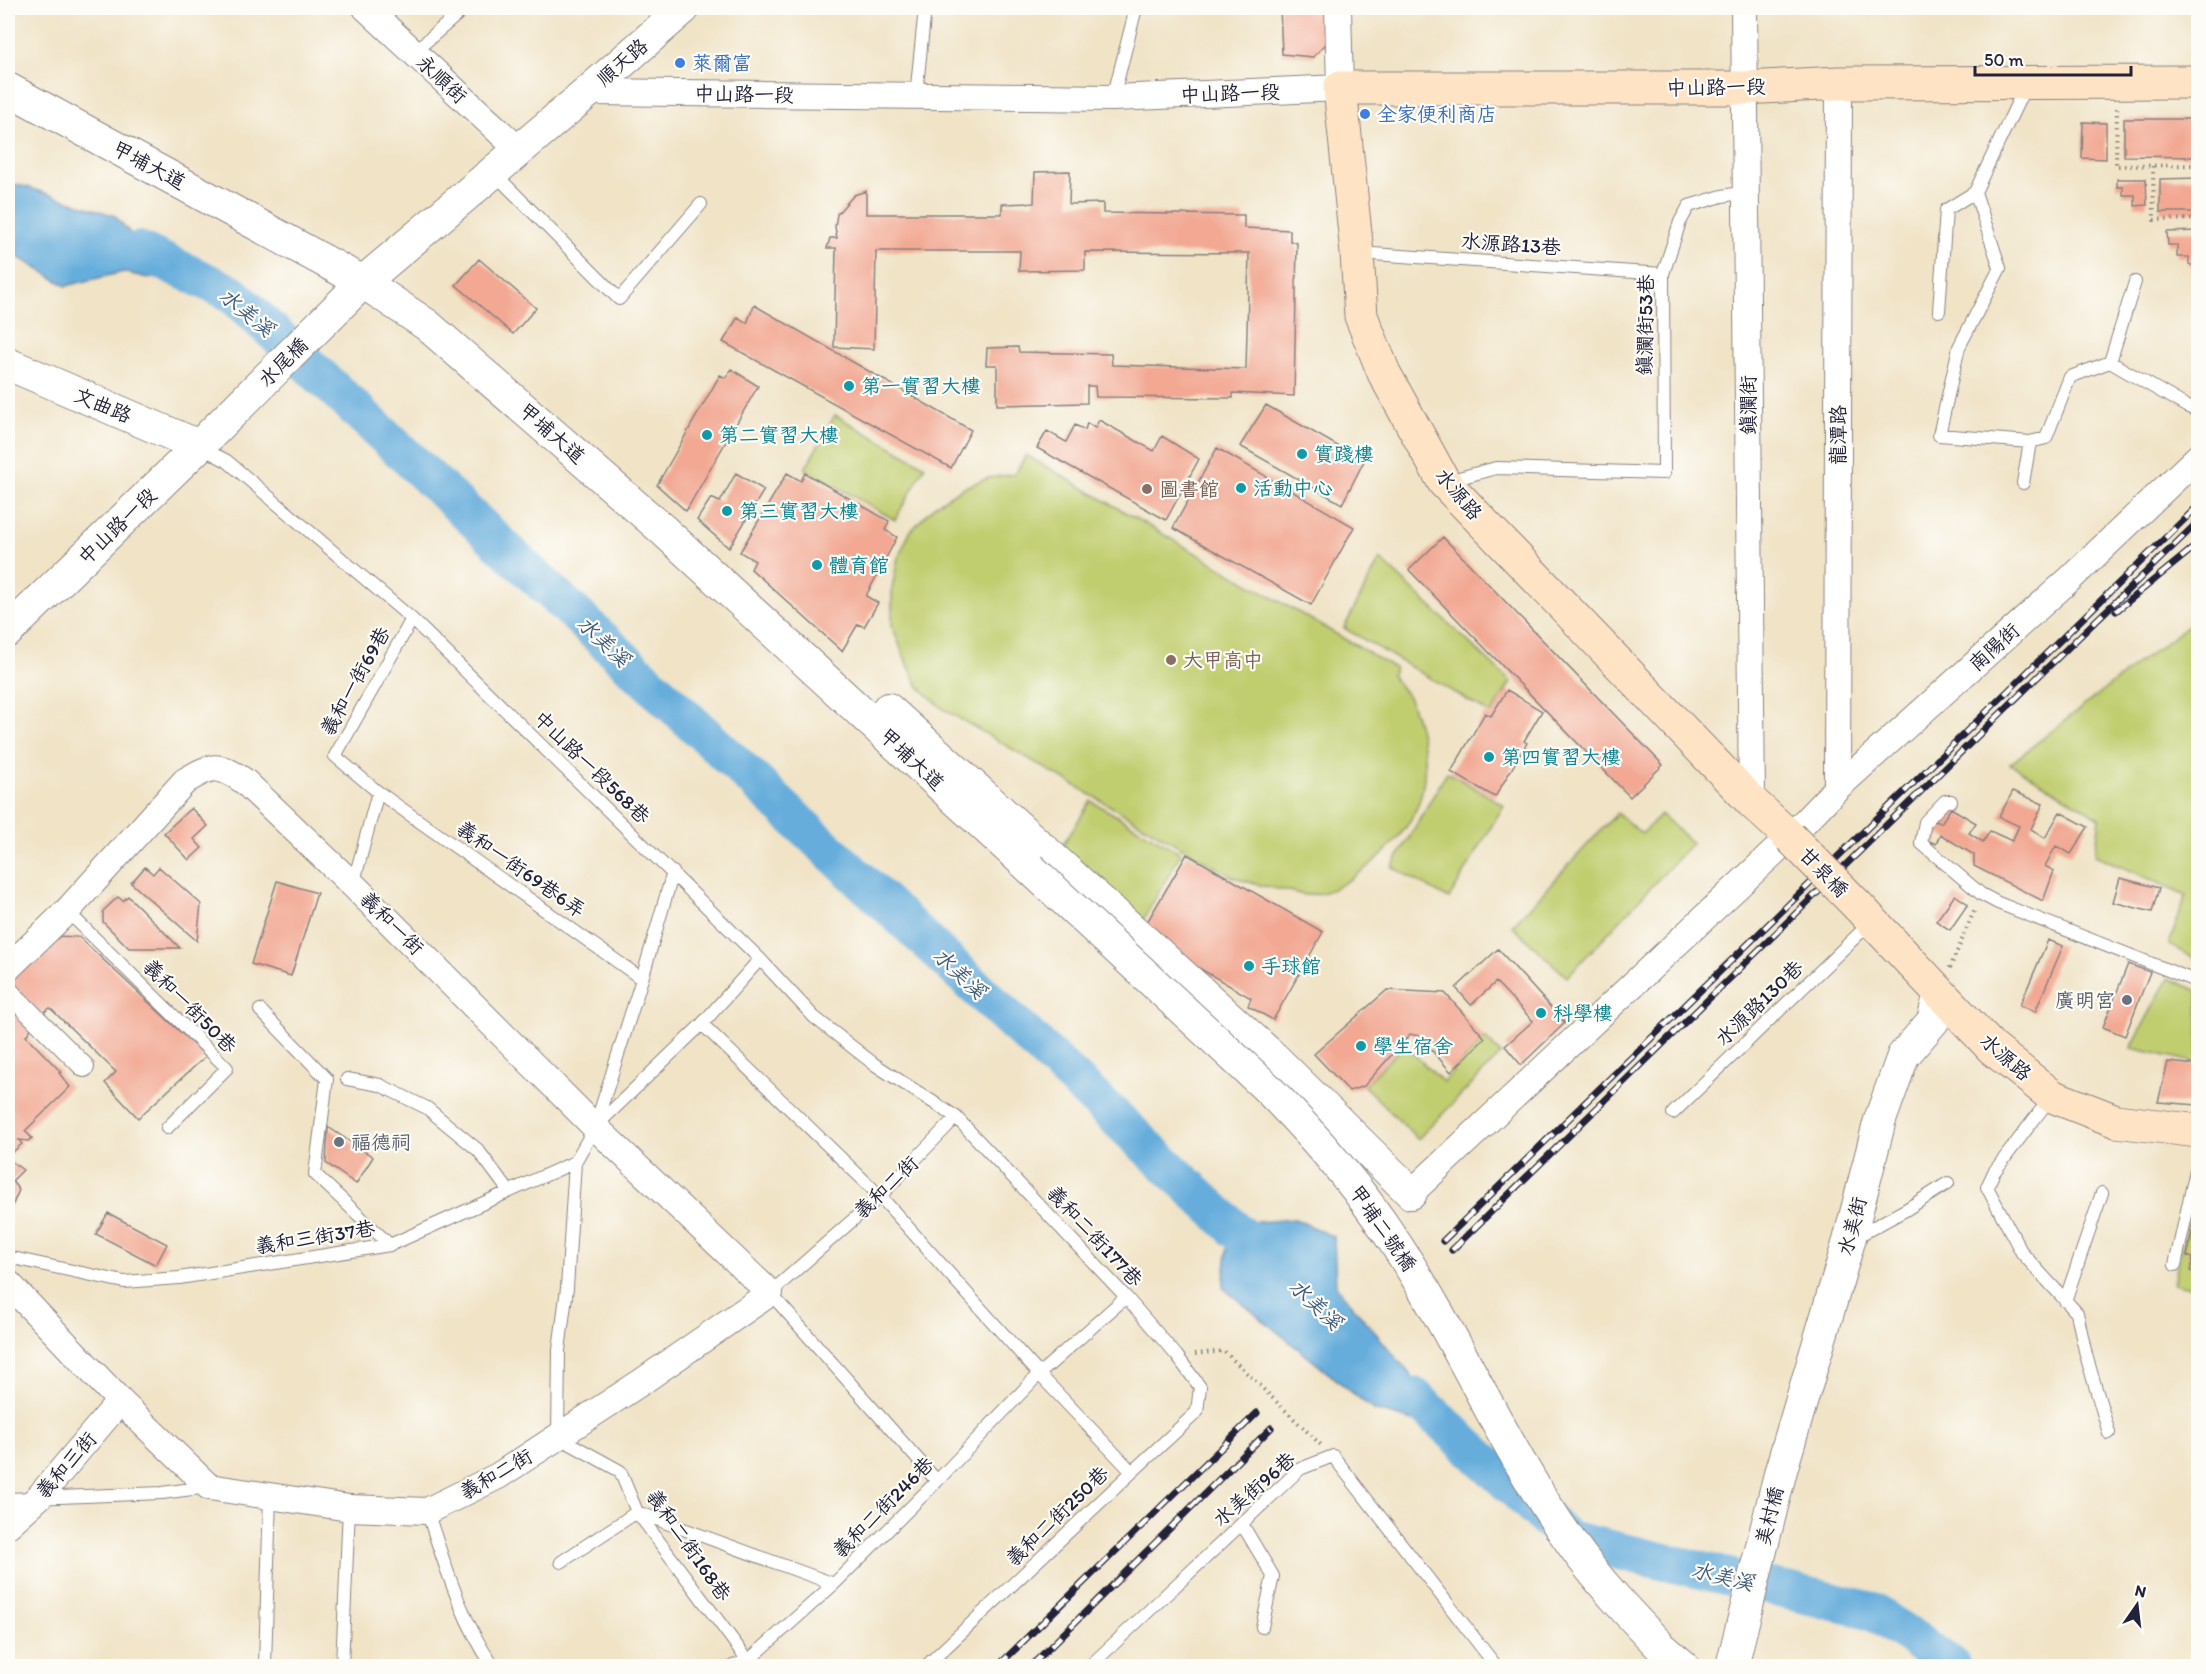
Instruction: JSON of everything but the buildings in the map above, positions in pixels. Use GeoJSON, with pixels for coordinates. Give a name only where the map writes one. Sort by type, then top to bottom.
{"type":"FeatureCollection","features":[{"type":"Feature","properties":{"kind":"main road","name":"中山路一段"},"geometry":{"type":"LineString","coordinates":[[1340,88],[1744,88],[1839,83],[2199,82]]}},
{"type":"Feature","properties":{"kind":"main road","name":"水源路"},"geometry":{"type":"LineString","coordinates":[[1340,88],[1361,316],[1384,373],[1443,482],[1752,802],[1790,837]]}},
{"type":"Feature","properties":{"kind":"main road","name":"甘泉橋"},"geometry":{"type":"LineString","coordinates":[[1790,837],[1865,914]]}},
{"type":"Feature","properties":{"kind":"main road","name":"水源路"},"geometry":{"type":"LineString","coordinates":[[1865,914],[1992,1047],[2052,1096],[2116,1121],[2199,1131]]}},
{"type":"Feature","properties":{"kind":"street","name":"永順街"},"geometry":{"type":"LineString","coordinates":[[366,8],[519,150]]}},
{"type":"Feature","properties":{"kind":"street","name":"順天路"},"geometry":{"type":"LineString","coordinates":[[588,92],[684,8]]}},
{"type":"Feature","properties":{"kind":"street","name":"水源路"},"geometry":{"type":"LineString","coordinates":[[1338,8],[1340,88]]}},
{"type":"Feature","properties":{"kind":"street","name":"鎮瀾街"},"geometry":{"type":"LineString","coordinates":[[1744,8],[1752,802]]}},
{"type":"Feature","properties":{"kind":"street","name":"龍潭路"},"geometry":{"type":"LineString","coordinates":[[1837,788],[1839,83]]}},
{"type":"Feature","properties":{"kind":"street","name":"中山路一段"},"geometry":{"type":"LineString","coordinates":[[588,92],[1113,98],[1340,88]]}},
{"type":"Feature","properties":{"kind":"street","name":"甲埔大道"},"geometry":{"type":"LineString","coordinates":[[8,89],[363,282],[427,325],[663,530],[1030,868]]}},
{"type":"Feature","properties":{"kind":"street"},"geometry":{"type":"LineString","coordinates":[[363,282],[588,92]]}},
{"type":"Feature","properties":{"kind":"street","name":"水尾橋"},"geometry":{"type":"LineString","coordinates":[[226,419],[363,282]]}},
{"type":"Feature","properties":{"kind":"street","name":"文曲路"},"geometry":{"type":"LineString","coordinates":[[8,364],[199,446]]}},
{"type":"Feature","properties":{"kind":"street","name":"中山路一段"},"geometry":{"type":"LineString","coordinates":[[8,631],[226,419]]}},
{"type":"Feature","properties":{"kind":"street","name":"南陽街"},"geometry":{"type":"LineString","coordinates":[[1411,1193],[1790,837],[1837,788],[2071,578],[2199,457]]}},
{"type":"Feature","properties":{"kind":"street"},"geometry":{"type":"LineString","coordinates":[[663,530],[717,556],[973,784],[1273,1057],[1411,1193]]}},
{"type":"Feature","properties":{"kind":"street","name":"義和一街"},"geometry":{"type":"LineString","coordinates":[[8,968],[67,912],[185,781],[207,768],[226,769],[244,781],[353,885],[595,1127],[770,1293]]}},
{"type":"Feature","properties":{"kind":"street","name":"甲埔二號橋"},"geometry":{"type":"LineString","coordinates":[[1030,868],[1264,1086],[1330,1155],[1394,1241],[1425,1289],[1526,1472],[1569,1540],[1625,1610],[1672,1657]]}},
{"type":"Feature","properties":{"kind":"street"},"geometry":{"type":"LineString","coordinates":[[8,992],[84,1067]]}},
{"type":"Feature","properties":{"kind":"street","name":"水美街"},"geometry":{"type":"LineString","coordinates":[[1781,1470],[1849,1240],[1880,1120],[1903,1056],[1933,1021],[1940,993]]}},
{"type":"Feature","properties":{"kind":"street"},"geometry":{"type":"LineString","coordinates":[[8,1283],[120,1401],[209,1487]]}},
{"type":"Feature","properties":{"kind":"street","name":"義和二街"},"geometry":{"type":"LineString","coordinates":[[209,1487],[349,1508],[428,1511],[498,1476],[640,1383],[770,1293]]}},
{"type":"Feature","properties":{"kind":"street","name":"義和三街"},"geometry":{"type":"LineString","coordinates":[[8,1525],[39,1497],[120,1401]]}},
{"type":"Feature","properties":{"kind":"street","name":"美村橋"},"geometry":{"type":"LineString","coordinates":[[1732,1666],[1781,1470]]}},
{"type":"Feature","properties":{"kind":"lane"},"geometry":{"type":"LineString","coordinates":[[413,53],[465,8]]}},
{"type":"Feature","properties":{"kind":"lane"},"geometry":{"type":"LineString","coordinates":[[916,96],[925,8]]}},
{"type":"Feature","properties":{"kind":"lane"},"geometry":{"type":"LineString","coordinates":[[1113,98],[1136,8]]}},
{"type":"Feature","properties":{"kind":"lane"},"geometry":{"type":"LineString","coordinates":[[1939,311],[1946,210],[1975,192],[2027,84]]}},
{"type":"Feature","properties":{"kind":"lane"},"geometry":{"type":"LineString","coordinates":[[492,171],[619,299],[701,204]]}},
{"type":"Feature","properties":{"kind":"lane","name":"鎮瀾街53巷"},"geometry":{"type":"LineString","coordinates":[[1443,482],[1496,468],[1664,473],[1663,274],[1680,222],[1689,206],[1722,196],[1746,192]]}},
{"type":"Feature","properties":{"kind":"lane"},"geometry":{"type":"LineString","coordinates":[[1975,192],[2000,268],[1959,347],[1939,435],[2030,442],[2046,438],[2070,377],[2110,362]]}},
{"type":"Feature","properties":{"kind":"lane","name":"水源路13巷"},"geometry":{"type":"LineString","coordinates":[[1357,253],[1663,274]]}},
{"type":"Feature","properties":{"kind":"lane"},"geometry":{"type":"LineString","coordinates":[[2110,362],[2135,282]]}},
{"type":"Feature","properties":{"kind":"lane"},"geometry":{"type":"LineString","coordinates":[[2110,362],[2186,406],[2199,411]]}},
{"type":"Feature","properties":{"kind":"lane"},"geometry":{"type":"LineString","coordinates":[[2023,483],[2030,442]]}},
{"type":"Feature","properties":{"kind":"lane","name":"中山路一段568巷"},"geometry":{"type":"LineString","coordinates":[[199,446],[227,461],[412,619],[673,872],[814,1017],[874,1064],[956,1117]]}},
{"type":"Feature","properties":{"kind":"lane","name":"義和一街69巷"},"geometry":{"type":"LineString","coordinates":[[378,792],[335,756],[412,619]]}},
{"type":"Feature","properties":{"kind":"lane"},"geometry":{"type":"LineString","coordinates":[[353,885],[378,792]]}},
{"type":"Feature","properties":{"kind":"lane","name":"義和一街69巷6弄"},"geometry":{"type":"LineString","coordinates":[[378,792],[642,979]]}},
{"type":"Feature","properties":{"kind":"lane"},"geometry":{"type":"LineString","coordinates":[[1951,801],[1946,801],[1925,822],[1921,843],[1981,894],[1998,903],[2199,982]]}},
{"type":"Feature","properties":{"kind":"lane"},"geometry":{"type":"LineString","coordinates":[[558,1437],[559,1350],[567,1288],[575,1162],[595,1127],[673,872]]}},
{"type":"Feature","properties":{"kind":"lane","name":"義和一街50巷"},"geometry":{"type":"LineString","coordinates":[[67,912],[227,1068],[167,1128]]}},
{"type":"Feature","properties":{"kind":"lane","name":"水源路130巷"},"geometry":{"type":"LineString","coordinates":[[1673,1113],[1865,914]]}},
{"type":"Feature","properties":{"kind":"lane"},"geometry":{"type":"LineString","coordinates":[[595,1127],[702,1024],[760,959]]}},
{"type":"Feature","properties":{"kind":"lane"},"geometry":{"type":"LineString","coordinates":[[260,1010],[327,1079],[315,1174],[390,1245]]}},
{"type":"Feature","properties":{"kind":"lane"},"geometry":{"type":"LineString","coordinates":[[702,1024],[880,1196],[1039,1374],[1132,1472]]}},
{"type":"Feature","properties":{"kind":"lane"},"geometry":{"type":"LineString","coordinates":[[347,1079],[380,1085],[427,1108],[478,1150],[508,1190]]}},
{"type":"Feature","properties":{"kind":"lane"},"geometry":{"type":"LineString","coordinates":[[2052,1096],[1994,1172],[1987,1187],[2022,1253],[2077,1313],[2109,1433]]}},
{"type":"Feature","properties":{"kind":"lane","name":"義和二街"},"geometry":{"type":"LineString","coordinates":[[770,1293],[880,1196],[956,1117]]}},
{"type":"Feature","properties":{"kind":"lane","name":"義和二街177巷"},"geometry":{"type":"LineString","coordinates":[[956,1117],[1126,1297],[1177,1356],[1200,1387]]}},
{"type":"Feature","properties":{"kind":"lane"},"geometry":{"type":"LineString","coordinates":[[2175,1265],[2199,1161]]}},
{"type":"Feature","properties":{"kind":"lane","name":"義和三街37巷"},"geometry":{"type":"LineString","coordinates":[[8,1257],[124,1282],[179,1278],[390,1245],[508,1190],[575,1162]]}},
{"type":"Feature","properties":{"kind":"lane"},"geometry":{"type":"LineString","coordinates":[[1849,1240],[1907,1209],[1948,1183]]}},
{"type":"Feature","properties":{"kind":"lane"},"geometry":{"type":"LineString","coordinates":[[2065,1300],[2102,1193]]}},
{"type":"Feature","properties":{"kind":"lane"},"geometry":{"type":"LineString","coordinates":[[770,1293],[937,1481]]}},
{"type":"Feature","properties":{"kind":"lane","name":"義和二街246巷"},"geometry":{"type":"LineString","coordinates":[[751,1664],[937,1481],[1039,1374],[1126,1297]]}},
{"type":"Feature","properties":{"kind":"lane","name":"義和二街250巷"},"geometry":{"type":"LineString","coordinates":[[926,1666],[1197,1412],[1200,1387]]}},
{"type":"Feature","properties":{"kind":"lane","name":"義和二街168巷"},"geometry":{"type":"LineString","coordinates":[[558,1437],[620,1472],[637,1512],[751,1664]]}},
{"type":"Feature","properties":{"kind":"lane"},"geometry":{"type":"LineString","coordinates":[[1333,1456],[1496,1666]]}},
{"type":"Feature","properties":{"kind":"lane","name":"水美街96巷"},"geometry":{"type":"LineString","coordinates":[[1090,1666],[1300,1469],[1333,1456]]}},
{"type":"Feature","properties":{"kind":"lane"},"geometry":{"type":"LineString","coordinates":[[8,1499],[162,1493],[209,1487]]}},
{"type":"Feature","properties":{"kind":"lane"},"geometry":{"type":"LineString","coordinates":[[265,1666],[270,1496]]}},
{"type":"Feature","properties":{"kind":"lane"},"geometry":{"type":"LineString","coordinates":[[342,1666],[349,1508]]}},
{"type":"Feature","properties":{"kind":"lane"},"geometry":{"type":"LineString","coordinates":[[428,1511],[450,1581],[480,1648],[493,1666]]}},
{"type":"Feature","properties":{"kind":"lane"},"geometry":{"type":"LineString","coordinates":[[561,1562],[637,1512],[834,1584]]}},
{"type":"Feature","properties":{"kind":"lane"},"geometry":{"type":"LineString","coordinates":[[1242,1524],[1273,1576],[1262,1627]]}},
{"type":"Feature","properties":{"kind":"lane"},"geometry":{"type":"LineString","coordinates":[[733,1666],[751,1664]]}},
{"type":"Feature","properties":{"kind":"path"},"geometry":{"type":"LineString","coordinates":[[2117,83],[2116,166],[2199,165]]}},
{"type":"Feature","properties":{"kind":"path"},"geometry":{"type":"LineString","coordinates":[[2153,166],[2154,220],[2199,219]]}},
{"type":"Feature","properties":{"kind":"path"},"geometry":{"type":"LineString","coordinates":[[1940,993],[1981,894]]}},
{"type":"Feature","properties":{"kind":"path"},"geometry":{"type":"LineString","coordinates":[[1177,1356],[1224,1351],[1333,1456]]}},
{"type":"Feature","properties":{"kind":"green space"},"geometry":{"type":"Polygon","coordinates":[[[835,415],[925,466],[895,520],[805,469],[835,415]]]}},
{"type":"Feature","properties":{"kind":"green space"},"geometry":{"type":"Polygon","coordinates":[[[1026,455],[1395,668],[1391,675],[1408,697],[1419,726],[1424,756],[1424,775],[1417,808],[1399,837],[1386,851],[1350,879],[1319,894],[1304,895],[1231,876],[943,709],[919,687],[892,626],[892,588],[898,558],[910,532],[935,505],[962,488],[988,478],[1015,474],[1026,455]]]}},
{"type":"Feature","properties":{"kind":"green space"},"geometry":{"type":"Polygon","coordinates":[[[1380,559],[1511,682],[1491,714],[1344,628],[1380,559]]]}},
{"type":"Feature","properties":{"kind":"green space"},"geometry":{"type":"Polygon","coordinates":[[[2198,619],[2198,960],[2169,945],[2186,895],[2095,855],[2100,818],[2010,764],[2198,619]]]}},
{"type":"Feature","properties":{"kind":"green space"},"geometry":{"type":"Polygon","coordinates":[[[1447,772],[1504,805],[1449,899],[1392,867],[1447,772]]]}},
{"type":"Feature","properties":{"kind":"green space"},"geometry":{"type":"Polygon","coordinates":[[[1091,801],[1181,853],[1143,920],[1061,847],[1091,801]]]}},
{"type":"Feature","properties":{"kind":"green space"},"geometry":{"type":"Polygon","coordinates":[[[1617,813],[1642,834],[1661,814],[1692,843],[1567,977],[1512,926],[1617,813]]]}},
{"type":"Feature","properties":{"kind":"green space"},"geometry":{"type":"Polygon","coordinates":[[[2168,978],[2198,991],[2198,1063],[2131,1048],[2168,978]]]}},
{"type":"Feature","properties":{"kind":"green space"},"geometry":{"type":"Polygon","coordinates":[[[1485,1038],[1501,1054],[1418,1139],[1364,1086],[1404,1045],[1443,1082],[1485,1038]]]}},
{"type":"Feature","properties":{"kind":"green space"},"geometry":{"type":"Polygon","coordinates":[[[2198,1183],[2198,1289],[2173,1283],[2198,1183]]]}},
{"type":"Feature","properties":{"kind":"water"},"geometry":{"type":"Polygon","coordinates":[[[8,183],[115,216],[130,233],[184,271],[148,278],[123,272],[66,286],[8,251],[8,183]]]}},
{"type":"Feature","properties":{"kind":"water"},"geometry":{"type":"Polygon","coordinates":[[[1295,1219],[1334,1237],[1336,1286],[1426,1393],[1453,1432],[1374,1410],[1223,1288],[1230,1224],[1295,1219]]]}},
{"type":"Feature","properties":{"kind":"waterway","name":"水美溪"},"geometry":{"type":"LineString","coordinates":[[139,250],[231,293],[1267,1259]]}},
{"type":"Feature","properties":{"kind":"waterway","name":"水美溪"},"geometry":{"type":"LineString","coordinates":[[1414,1396],[1568,1539],[1873,1611],[1952,1666]]}},
{"type":"Feature","properties":{"kind":"railway"},"geometry":{"type":"LineString","coordinates":[[1443,1241],[2198,506]]}},
{"type":"Feature","properties":{"kind":"railway"},"geometry":{"type":"LineString","coordinates":[[1452,1250],[2198,522]]}},
{"type":"Feature","properties":{"kind":"railway"},"geometry":{"type":"LineString","coordinates":[[2116,611],[2198,544]]}},
{"type":"Feature","properties":{"kind":"railway"},"geometry":{"type":"LineString","coordinates":[[998,1666],[1257,1413]]}},
{"type":"Feature","properties":{"kind":"railway"},"geometry":{"type":"LineString","coordinates":[[1031,1666],[1271,1428]]}},
{"type":"Feature","properties":{"kind":"place","name":"萊爾富"},"geometry":{"type":"Point","coordinates":[680,63]}},
{"type":"Feature","properties":{"kind":"place","name":"全家便利商店"},"geometry":{"type":"Point","coordinates":[1365,114]}},
{"type":"Feature","properties":{"kind":"place","name":"第一實習大樓"},"geometry":{"type":"Point","coordinates":[849,386]}},
{"type":"Feature","properties":{"kind":"place","name":"第二實習大樓"},"geometry":{"type":"Point","coordinates":[707,435]}},
{"type":"Feature","properties":{"kind":"place","name":"實踐樓"},"geometry":{"type":"Point","coordinates":[1302,454]}},
{"type":"Feature","properties":{"kind":"place","name":"活動中心"},"geometry":{"type":"Point","coordinates":[1241,488]}},
{"type":"Feature","properties":{"kind":"place","name":"圖書館"},"geometry":{"type":"Point","coordinates":[1147,489]}},
{"type":"Feature","properties":{"kind":"place","name":"第三實習大樓"},"geometry":{"type":"Point","coordinates":[727,511]}},
{"type":"Feature","properties":{"kind":"place","name":"體育館"},"geometry":{"type":"Point","coordinates":[817,565]}},
{"type":"Feature","properties":{"kind":"place","name":"大甲高中"},"geometry":{"type":"Point","coordinates":[1171,660]}},
{"type":"Feature","properties":{"kind":"place","name":"第四實習大樓"},"geometry":{"type":"Point","coordinates":[1489,757]}},
{"type":"Feature","properties":{"kind":"place","name":"手球館"},"geometry":{"type":"Point","coordinates":[1249,966]}},
{"type":"Feature","properties":{"kind":"place","name":"廣明宮"},"geometry":{"type":"Point","coordinates":[2127,1000]}},
{"type":"Feature","properties":{"kind":"place","name":"科學樓"},"geometry":{"type":"Point","coordinates":[1541,1013]}},
{"type":"Feature","properties":{"kind":"place","name":"學生宿舍"},"geometry":{"type":"Point","coordinates":[1361,1046]}},
{"type":"Feature","properties":{"kind":"place","name":"福德祠"},"geometry":{"type":"Point","coordinates":[339,1142]}}]}
